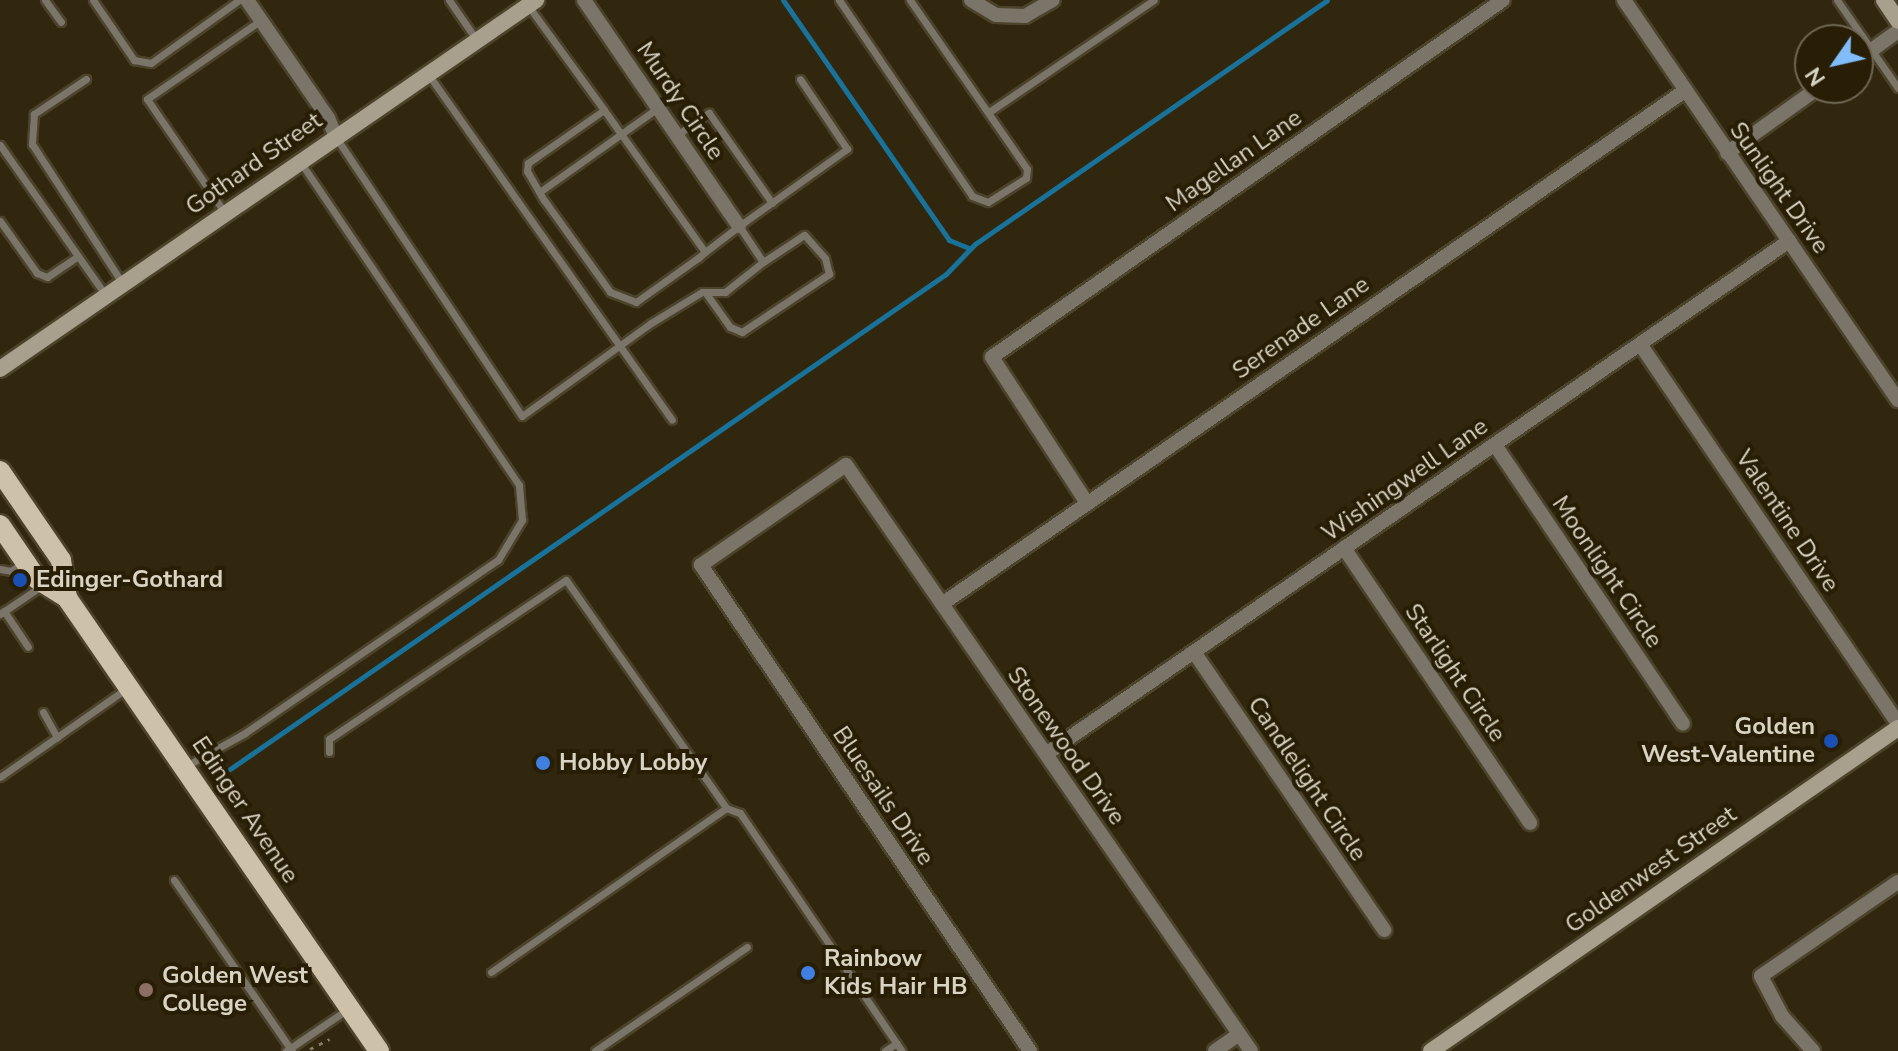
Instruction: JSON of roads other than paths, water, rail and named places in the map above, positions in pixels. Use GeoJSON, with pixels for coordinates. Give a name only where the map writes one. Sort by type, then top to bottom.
{"type":"FeatureCollection","features":[{"type":"Feature","properties":{"kind":"main road","name":"Edinger Avenue"},"geometry":{"type":"LineString","coordinates":[[0,471],[61,560],[67,598]]}},
{"type":"Feature","properties":{"kind":"main road","name":"Edinger Avenue"},"geometry":{"type":"LineString","coordinates":[[0,525],[45,584],[67,598],[379,1051]]}},
{"type":"Feature","properties":{"kind":"street"},"geometry":{"type":"LineString","coordinates":[[247,0],[328,118],[336,137]]}},
{"type":"Feature","properties":{"kind":"street","name":"Murdy Circle"},"geometry":{"type":"LineString","coordinates":[[584,0],[739,226]]}},
{"type":"Feature","properties":{"kind":"street"},"geometry":{"type":"LineString","coordinates":[[971,0],[996,15],[1025,16],[1053,0]]}},
{"type":"Feature","properties":{"kind":"street","name":"Magellan Lane"},"geometry":{"type":"LineString","coordinates":[[1087,503],[992,357],[1503,0]]}},
{"type":"Feature","properties":{"kind":"street","name":"Sunlight Drive"},"geometry":{"type":"LineString","coordinates":[[1624,0],[1898,400]]}},
{"type":"Feature","properties":{"kind":"street"},"geometry":{"type":"LineString","coordinates":[[1884,0],[1898,21]]}},
{"type":"Feature","properties":{"kind":"street","name":"Gothard Street"},"geometry":{"type":"LineString","coordinates":[[0,369],[532,3]]}},
{"type":"Feature","properties":{"kind":"street"},"geometry":{"type":"LineString","coordinates":[[1874,49],[1898,31]]}},
{"type":"Feature","properties":{"kind":"street","name":"Serenade Lane"},"geometry":{"type":"LineString","coordinates":[[942,604],[1686,90]]}},
{"type":"Feature","properties":{"kind":"street"},"geometry":{"type":"LineString","coordinates":[[1727,153],[1796,104]]}},
{"type":"Feature","properties":{"kind":"street","name":"Wishingwell Lane"},"geometry":{"type":"LineString","coordinates":[[1046,754],[1789,241]]}},
{"type":"Feature","properties":{"kind":"street","name":"Valentine Drive"},"geometry":{"type":"LineString","coordinates":[[1640,344],[1898,726]]}},
{"type":"Feature","properties":{"kind":"street","name":"Moonlight Circle"},"geometry":{"type":"LineString","coordinates":[[1495,445],[1683,724]]}},
{"type":"Feature","properties":{"kind":"street","name":"Bluesails Drive"},"geometry":{"type":"LineString","coordinates":[[846,465],[701,565],[1030,1051]]}},
{"type":"Feature","properties":{"kind":"street","name":"Stonewood Drive"},"geometry":{"type":"LineString","coordinates":[[846,465],[1251,1051]]}},
{"type":"Feature","properties":{"kind":"street","name":"Starlight Circle"},"geometry":{"type":"LineString","coordinates":[[1344,548],[1530,823]]}},
{"type":"Feature","properties":{"kind":"street","name":"Candlelight Circle"},"geometry":{"type":"LineString","coordinates":[[1194,652],[1384,930]]}},
{"type":"Feature","properties":{"kind":"street","name":"Goldenwest Street"},"geometry":{"type":"LineString","coordinates":[[1431,1051],[1898,726]]}},
{"type":"Feature","properties":{"kind":"street"},"geometry":{"type":"LineString","coordinates":[[1813,1051],[1782,1016],[1761,976],[1898,882]]}},
{"type":"Feature","properties":{"kind":"street"},"geometry":{"type":"LineString","coordinates":[[1215,1051],[1239,1034]]}},
{"type":"Feature","properties":{"kind":"lane"},"geometry":{"type":"LineString","coordinates":[[45,0],[61,22]]}},
{"type":"Feature","properties":{"kind":"lane"},"geometry":{"type":"LineString","coordinates":[[93,0],[134,60],[151,63],[239,0]]}},
{"type":"Feature","properties":{"kind":"lane"},"geometry":{"type":"LineString","coordinates":[[449,0],[477,41]]}},
{"type":"Feature","properties":{"kind":"lane"},"geometry":{"type":"LineString","coordinates":[[839,0],[972,196],[988,202],[1027,174],[989,112],[910,0]]}},
{"type":"Feature","properties":{"kind":"lane"},"geometry":{"type":"LineString","coordinates":[[989,112],[1154,0]]}},
{"type":"Feature","properties":{"kind":"lane"},"geometry":{"type":"LineString","coordinates":[[1837,0],[1854,24]]}},
{"type":"Feature","properties":{"kind":"lane"},"geometry":{"type":"LineString","coordinates":[[532,3],[705,252]]}},
{"type":"Feature","properties":{"kind":"lane"},"geometry":{"type":"LineString","coordinates":[[225,213],[147,99],[261,20]]}},
{"type":"Feature","properties":{"kind":"lane"},"geometry":{"type":"LineString","coordinates":[[1874,53],[1898,88]]}},
{"type":"Feature","properties":{"kind":"lane"},"geometry":{"type":"LineString","coordinates":[[428,74],[672,420]]}},
{"type":"Feature","properties":{"kind":"lane"},"geometry":{"type":"LineString","coordinates":[[86,79],[34,114],[32,144],[123,284]]}},
{"type":"Feature","properties":{"kind":"lane"},"geometry":{"type":"LineString","coordinates":[[604,110],[528,163],[527,171],[610,292],[626,302],[636,302],[847,149],[800,79]]}},
{"type":"Feature","properties":{"kind":"lane"},"geometry":{"type":"LineString","coordinates":[[541,191],[658,108]]}},
{"type":"Feature","properties":{"kind":"lane"},"geometry":{"type":"LineString","coordinates":[[677,135],[709,113],[772,203]]}},
{"type":"Feature","properties":{"kind":"lane"},"geometry":{"type":"LineString","coordinates":[[336,137],[522,416],[620,345],[705,292],[725,292],[804,235],[825,258],[829,274],[742,332],[730,327],[705,292]]}},
{"type":"Feature","properties":{"kind":"lane"},"geometry":{"type":"LineString","coordinates":[[0,145],[106,296]]}},
{"type":"Feature","properties":{"kind":"lane"},"geometry":{"type":"LineString","coordinates":[[184,767],[245,733],[498,560],[522,520],[519,485],[300,162]]}},
{"type":"Feature","properties":{"kind":"lane"},"geometry":{"type":"LineString","coordinates":[[0,221],[37,273],[47,277],[78,256]]}},
{"type":"Feature","properties":{"kind":"lane"},"geometry":{"type":"LineString","coordinates":[[739,226],[763,262]]}},
{"type":"Feature","properties":{"kind":"lane"},"geometry":{"type":"LineString","coordinates":[[0,569],[11,571],[25,561]]}},
{"type":"Feature","properties":{"kind":"lane"},"geometry":{"type":"LineString","coordinates":[[329,752],[329,739],[566,580],[726,808],[740,813],[899,1047],[885,1051]]}},
{"type":"Feature","properties":{"kind":"lane"},"geometry":{"type":"LineString","coordinates":[[28,647],[2,612],[45,584]]}},
{"type":"Feature","properties":{"kind":"lane"},"geometry":{"type":"LineString","coordinates":[[0,777],[129,687]]}},
{"type":"Feature","properties":{"kind":"lane"},"geometry":{"type":"LineString","coordinates":[[43,712],[57,737]]}},
{"type":"Feature","properties":{"kind":"lane"},"geometry":{"type":"LineString","coordinates":[[491,972],[726,808]]}},
{"type":"Feature","properties":{"kind":"lane"},"geometry":{"type":"LineString","coordinates":[[174,880],[290,1050],[350,1008]]}},
{"type":"Feature","properties":{"kind":"lane"},"geometry":{"type":"LineString","coordinates":[[595,1051],[747,947]]}},
{"type":"Feature","properties":{"kind":"waterway"},"geometry":{"type":"LineString","coordinates":[[783,0],[949,240],[969,248]]}},
{"type":"Feature","properties":{"kind":"waterway"},"geometry":{"type":"LineString","coordinates":[[230,769],[946,274],[975,244],[1327,0]]}},
{"type":"Feature","properties":{"kind":"place","name":"Edinger-Gothard"},"geometry":{"type":"Point","coordinates":[20,580]}},
{"type":"Feature","properties":{"kind":"place","name":"Golden West-Valentine"},"geometry":{"type":"Point","coordinates":[1831,741]}},
{"type":"Feature","properties":{"kind":"place","name":"Hobby Lobby"},"geometry":{"type":"Point","coordinates":[543,763]}},
{"type":"Feature","properties":{"kind":"place","name":"Rainbow Kids Hair HB"},"geometry":{"type":"Point","coordinates":[808,973]}},
{"type":"Feature","properties":{"kind":"place","name":"Golden West College"},"geometry":{"type":"Point","coordinates":[146,990]}}]}
